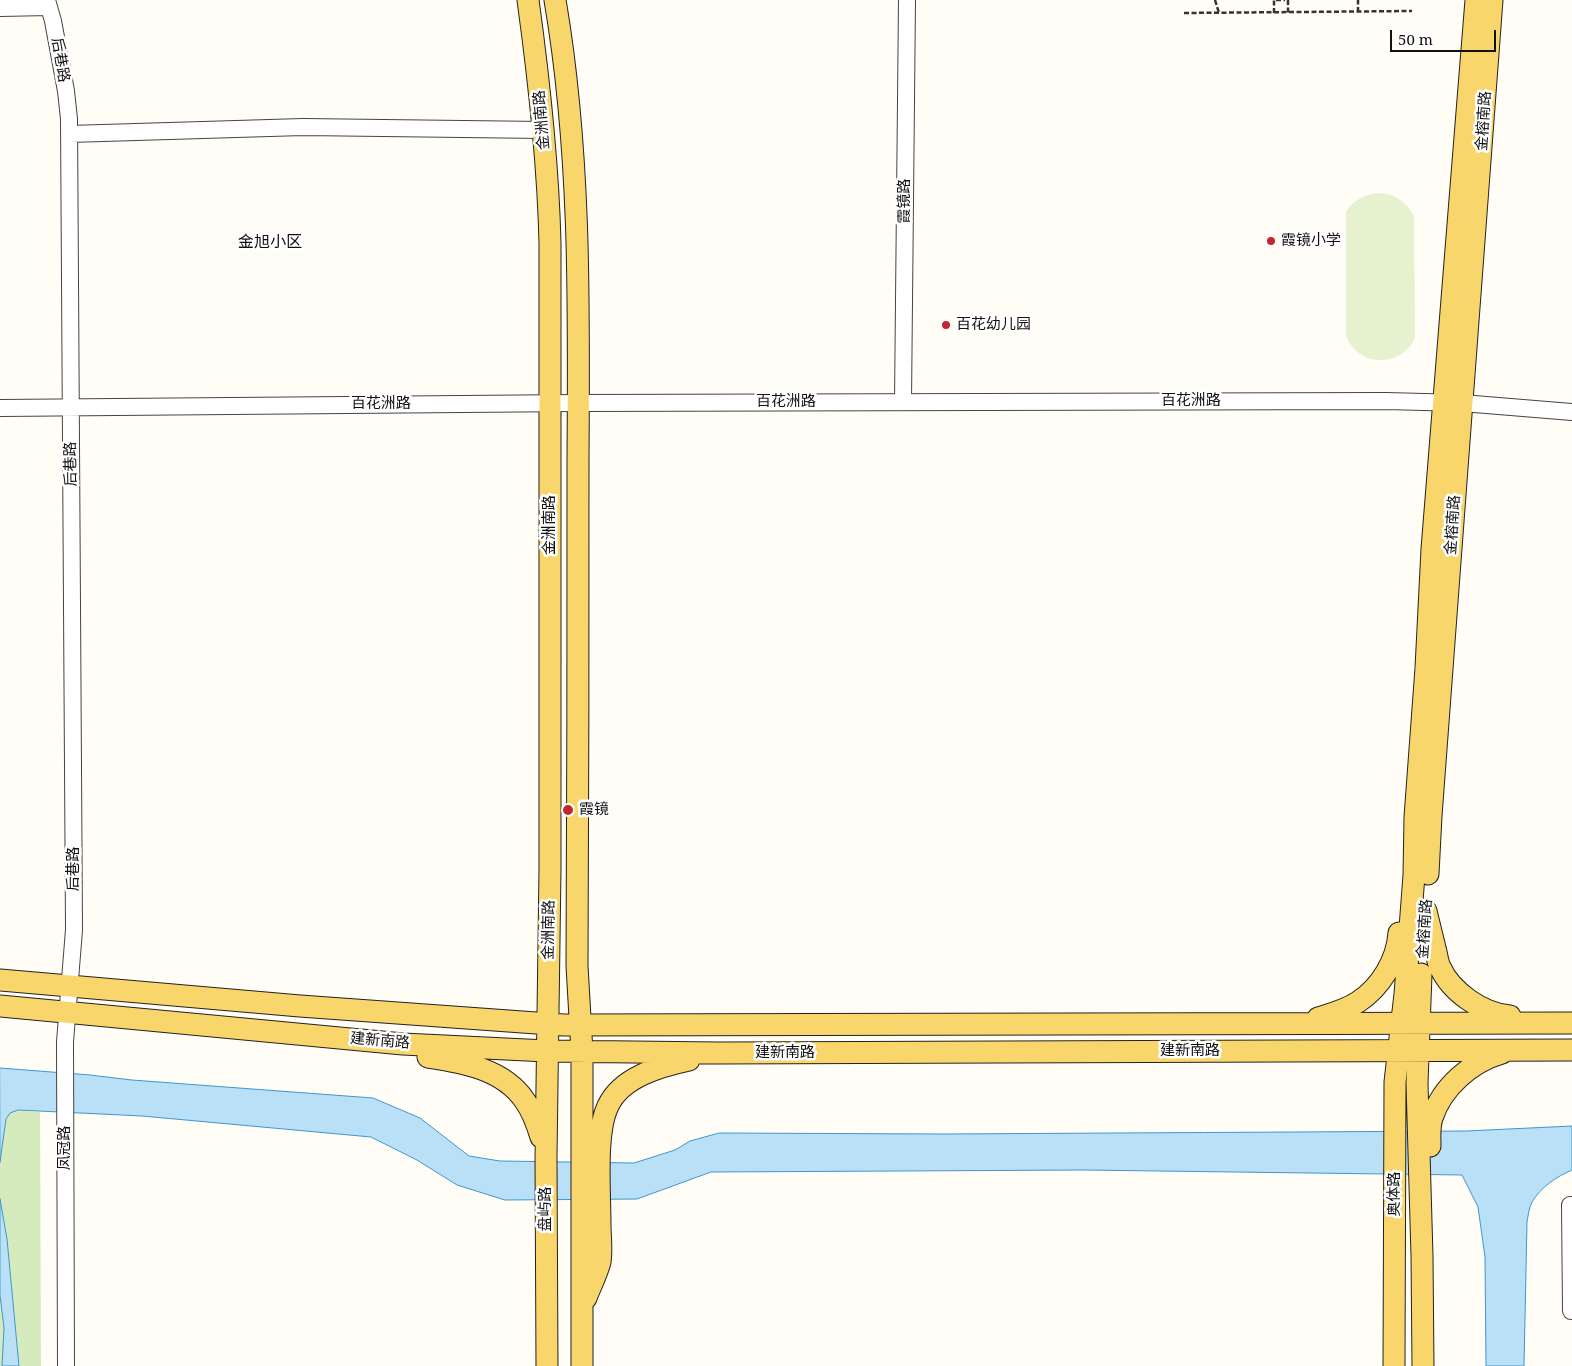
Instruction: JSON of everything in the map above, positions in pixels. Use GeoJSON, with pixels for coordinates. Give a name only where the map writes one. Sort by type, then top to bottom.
{"type":"FeatureCollection","features":[{"type":"Feature","properties":{"kind":"main road","name":"金洲南路"},"geometry":{"type":"LineString","coordinates":[[528,0],[543,130],[549,215],[550,859],[547,1051]]}},
{"type":"Feature","properties":{"kind":"main road","name":"金洲南路"},"geometry":{"type":"LineString","coordinates":[[555,0],[564,63],[574,181],[578,283],[577,966],[582,1052]]}},
{"type":"Feature","properties":{"kind":"main road","name":"金榕南路"},"geometry":{"type":"LineString","coordinates":[[1410,1023],[1426,911],[1476,0]]}},
{"type":"Feature","properties":{"kind":"main road","name":"金榕南路"},"geometry":{"type":"LineString","coordinates":[[1410,1023],[1415,816],[1426,668],[1432,549],[1453,402],[1492,0]]}},
{"type":"Feature","properties":{"kind":"main road"},"geometry":{"type":"LineString","coordinates":[[1297,1024],[1335,1012],[1358,1002],[1375,987],[1390,966],[1398,945],[1402,875],[1415,816]]}},
{"type":"Feature","properties":{"kind":"main road"},"geometry":{"type":"LineString","coordinates":[[1426,911],[1440,966],[1446,978],[1468,1000],[1504,1016],[1572,1023]]}},
{"type":"Feature","properties":{"kind":"main road","name":"建新南路"},"geometry":{"type":"LineString","coordinates":[[0,980],[300,1006],[580,1025],[1572,1023]]}},
{"type":"Feature","properties":{"kind":"main road","name":"建新南路"},"geometry":{"type":"LineString","coordinates":[[0,1006],[403,1044],[582,1052],[1572,1050]]}},
{"type":"Feature","properties":{"kind":"main road","name":"奥体路"},"geometry":{"type":"LineString","coordinates":[[1410,1023],[1408,1050],[1418,1142],[1423,1366]]}},
{"type":"Feature","properties":{"kind":"main road"},"geometry":{"type":"LineString","coordinates":[[344,1038],[426,1057],[463,1063],[498,1077],[517,1090],[525,1100],[536,1120],[546,1158]]}},
{"type":"Feature","properties":{"kind":"main road","name":"奥体路"},"geometry":{"type":"LineString","coordinates":[[1394,1366],[1396,1082],[1408,1050]]}},
{"type":"Feature","properties":{"kind":"main road"},"geometry":{"type":"LineString","coordinates":[[1422,1256],[1430,1160],[1430,1129],[1440,1100],[1460,1077],[1481,1061],[1516,1050]]}},
{"type":"Feature","properties":{"kind":"main road","name":"盘屿路"},"geometry":{"type":"LineString","coordinates":[[547,1051],[547,1366]]}},
{"type":"Feature","properties":{"kind":"main road"},"geometry":{"type":"LineString","coordinates":[[582,1052],[582,1366]]}},
{"type":"Feature","properties":{"kind":"main road"},"geometry":{"type":"LineString","coordinates":[[582,1310],[600,1262],[600,1138],[608,1104],[630,1082],[644,1074],[682,1061],[719,1053]]}},
{"type":"Feature","properties":{"kind":"street","name":"霞镜路"},"geometry":{"type":"LineString","coordinates":[[903,401],[907,0]]}},
{"type":"Feature","properties":{"kind":"street"},"geometry":{"type":"LineString","coordinates":[[0,8],[48,3]]}},
{"type":"Feature","properties":{"kind":"street","name":"后巷路"},"geometry":{"type":"LineString","coordinates":[[48,3],[66,91],[69,134],[74,930]]}},
{"type":"Feature","properties":{"kind":"street"},"geometry":{"type":"LineString","coordinates":[[69,134],[303,127],[543,130]]}},
{"type":"Feature","properties":{"kind":"street","name":"百花洲路"},"geometry":{"type":"LineString","coordinates":[[0,408],[903,401],[1386,401],[1453,402],[1572,412]]}},
{"type":"Feature","properties":{"kind":"street","name":"凤冠路"},"geometry":{"type":"LineString","coordinates":[[66,1366],[65,1042],[74,930]]}},
{"type":"Feature","properties":{"kind":"street"},"geometry":{"type":"LineString","coordinates":[[1571,1310],[1570,1204],[1572,1204]]}},
{"type":"Feature","properties":{"kind":"path"},"geometry":{"type":"LineString","coordinates":[[1215,0],[1218,13]]}},
{"type":"Feature","properties":{"kind":"path"},"geometry":{"type":"LineString","coordinates":[[1274,12],[1275,0],[1286,0],[1288,12]]}},
{"type":"Feature","properties":{"kind":"path"},"geometry":{"type":"LineString","coordinates":[[1358,0],[1358,12]]}},
{"type":"Feature","properties":{"kind":"path"},"geometry":{"type":"LineString","coordinates":[[1184,14],[1412,11]]}},
{"type":"Feature","properties":{"kind":"green space"},"geometry":{"type":"Polygon","coordinates":[[[1379,193],[1391,195],[1400,200],[1414,216],[1415,338],[1400,355],[1390,359],[1379,360],[1359,354],[1346,335],[1346,212],[1360,198],[1379,193]]]}},
{"type":"Feature","properties":{"kind":"green space"},"geometry":{"type":"Polygon","coordinates":[[[0,1109],[40,1112],[41,1366],[0,1366],[0,1109]]]}},
{"type":"Feature","properties":{"kind":"water"},"geometry":{"type":"Polygon","coordinates":[[[0,1068],[373,1098],[420,1118],[469,1156],[500,1161],[634,1163],[675,1150],[690,1141],[719,1133],[943,1134],[1466,1131],[1572,1126],[1572,1170],[1544,1187],[1529,1209],[1527,1222],[1524,1366],[1486,1366],[1485,1257],[1478,1207],[1462,1175],[1083,1170],[711,1172],[637,1199],[505,1200],[457,1185],[417,1160],[371,1137],[142,1116],[18,1110],[10,1113],[6,1119],[0,1162],[0,1068]]]}},
{"type":"Feature","properties":{"kind":"water"},"geometry":{"type":"Polygon","coordinates":[[[0,1199],[7,1239],[19,1366],[2,1366],[4,1328],[0,1295],[0,1199]]]}},
{"type":"Feature","properties":{"kind":"place","name":"霞镜小学"},"geometry":{"type":"Point","coordinates":[1271,241]}},
{"type":"Feature","properties":{"kind":"place","name":"百花幼儿园"},"geometry":{"type":"Point","coordinates":[946,325]}},
{"type":"Feature","properties":{"kind":"place","name":"霞镜"},"geometry":{"type":"Point","coordinates":[568,810]}},
{"type":"Feature","properties":{"kind":"district","name":"金旭小区"},"geometry":{"type":"Point","coordinates":[270,242]}}]}
